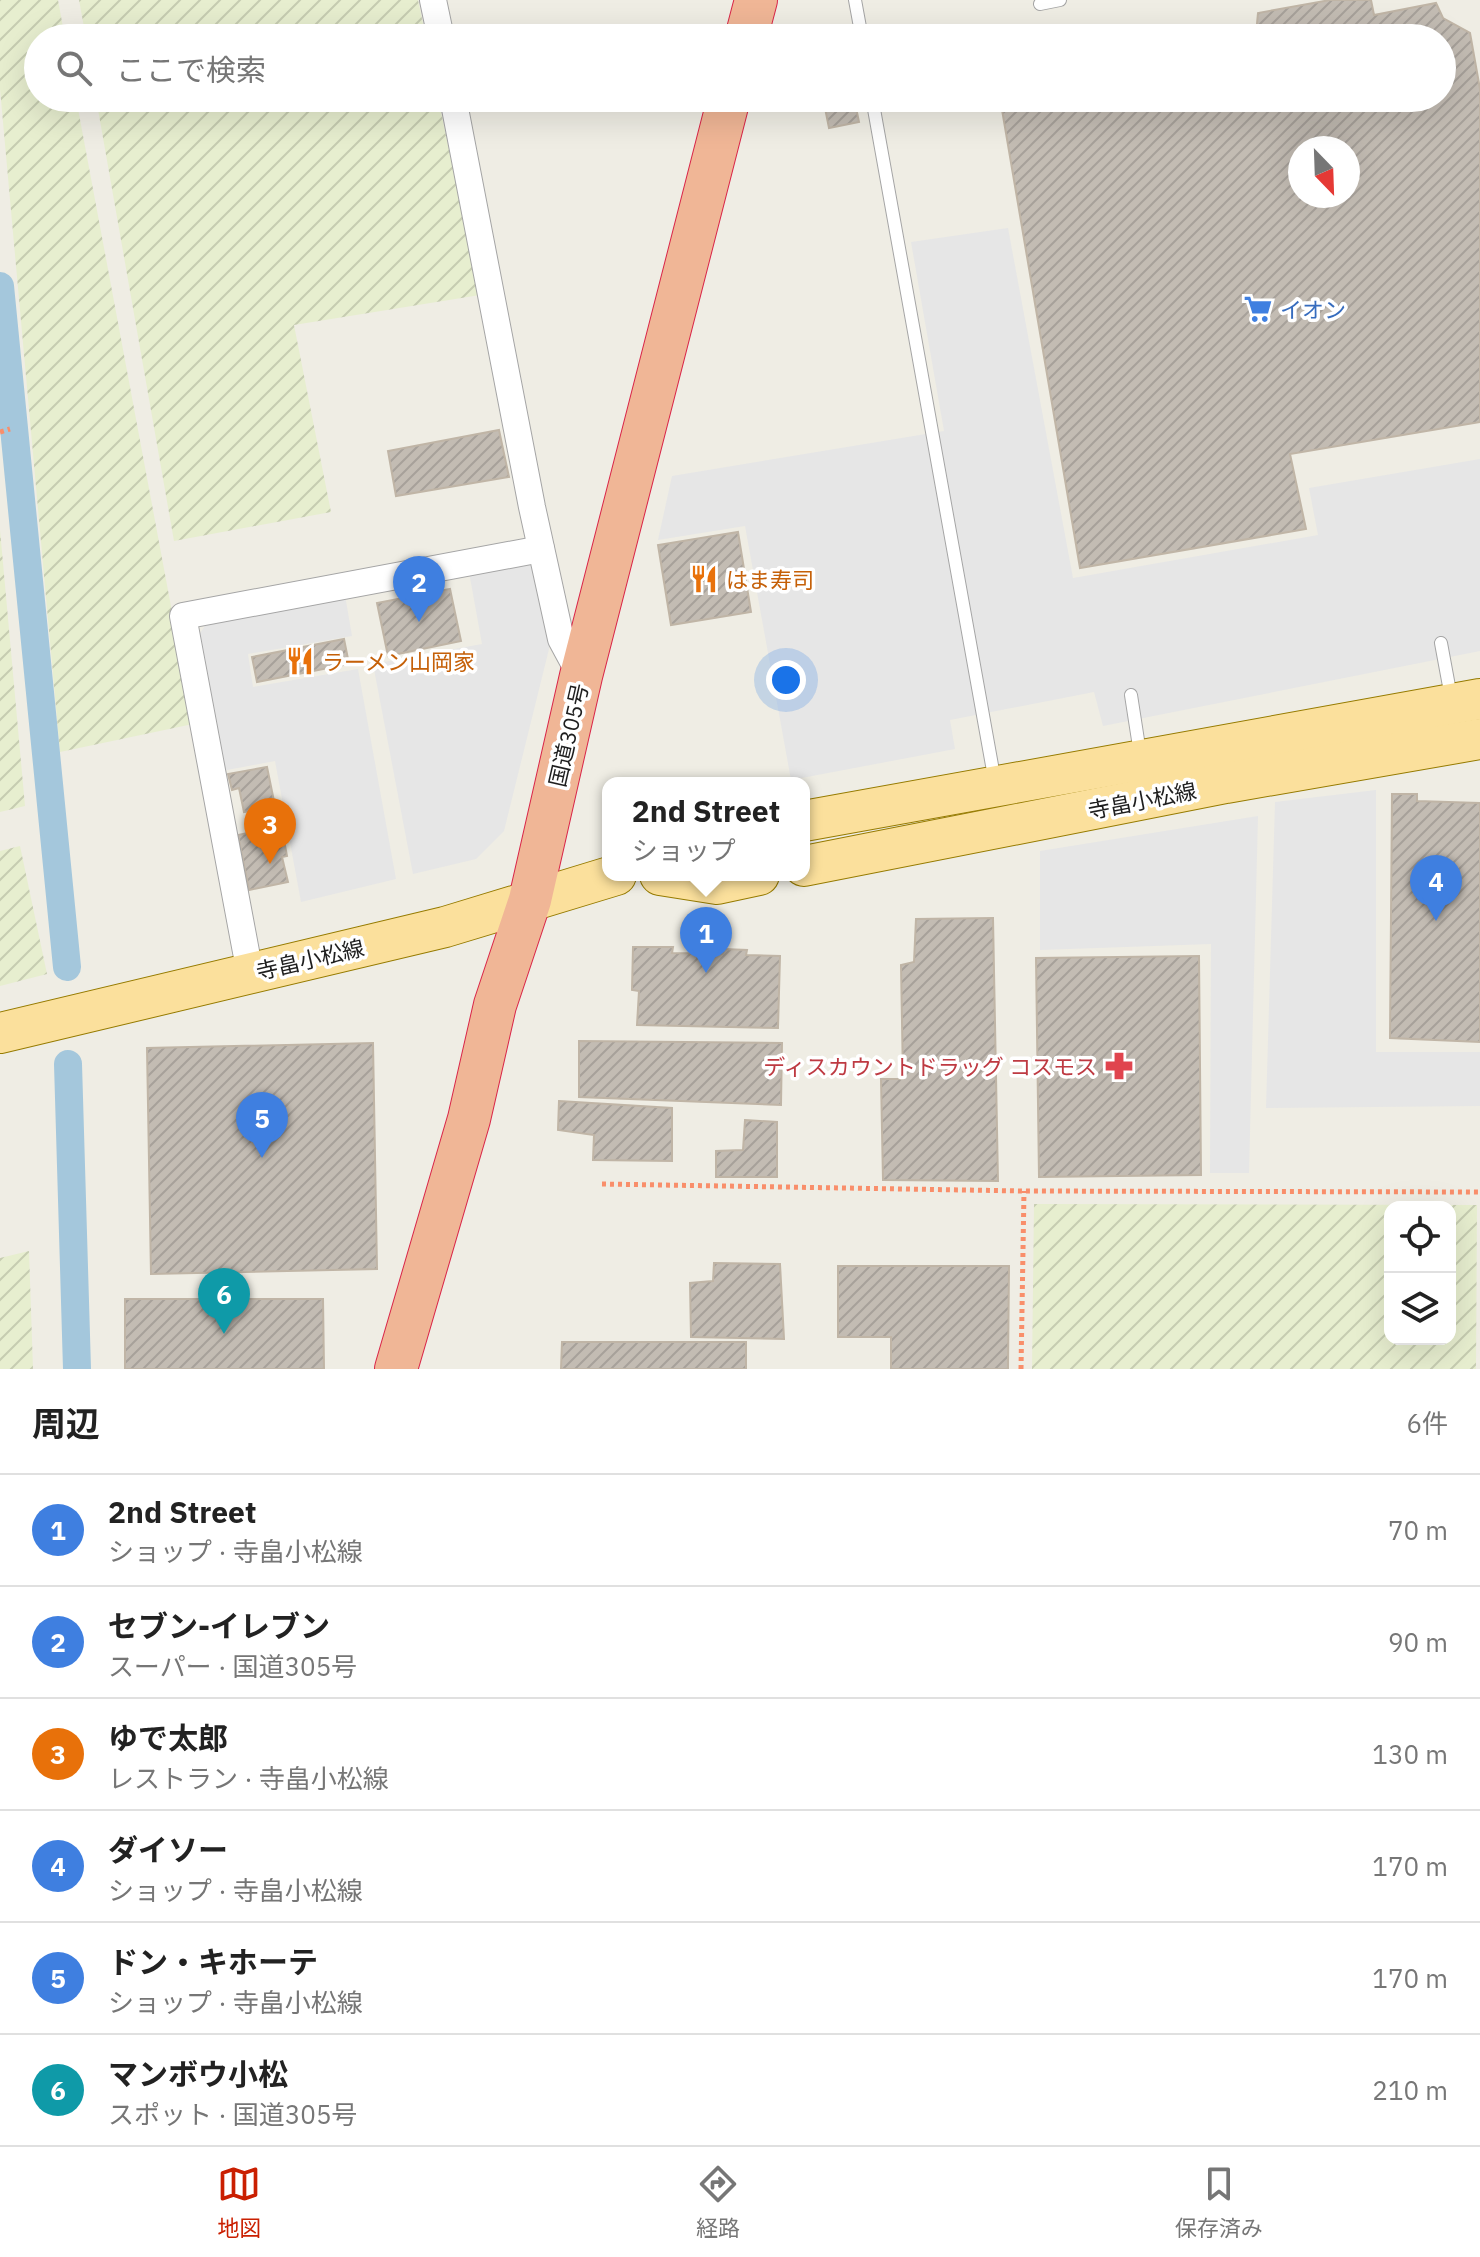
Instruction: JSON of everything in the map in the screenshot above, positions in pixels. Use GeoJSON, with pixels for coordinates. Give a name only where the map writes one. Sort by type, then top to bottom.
{"type":"FeatureCollection","features":[{"type":"Feature","properties":{"kind":"highway"},"geometry":{"type":"LineString","coordinates":[[750,24],[756,0]]}},
{"type":"Feature","properties":{"kind":"highway","name":"国道305号"},"geometry":{"type":"LineString","coordinates":[[396,1369],[469,1119],[495,1005],[530,900],[581,676],[725,112]]}},
{"type":"Feature","properties":{"kind":"main road","name":"寺畠小松線"},"geometry":{"type":"LineString","coordinates":[[810,820],[1466,702]]}},
{"type":"Feature","properties":{"kind":"main road","name":"寺畠小松線"},"geometry":{"type":"LineString","coordinates":[[810,865],[1226,783],[1480,739]]}},
{"type":"Feature","properties":{"kind":"main road","name":"寺畠小松線"},"geometry":{"type":"LineString","coordinates":[[0,1033],[445,927],[602,879]]}},
{"type":"Feature","properties":{"kind":"main road"},"geometry":{"type":"LineString","coordinates":[[698,881],[717,884],[731,881]]}},
{"type":"Feature","properties":{"kind":"street"},"geometry":{"type":"LineString","coordinates":[[433,0],[438,24]]}},
{"type":"Feature","properties":{"kind":"street"},"geometry":{"type":"LineString","coordinates":[[456,112],[541,549],[561,639],[581,676]]}},
{"type":"Feature","properties":{"kind":"street"},"geometry":{"type":"LineString","coordinates":[[250,973],[183,616],[541,549]]}},
{"type":"Feature","properties":{"kind":"lane"},"geometry":{"type":"LineString","coordinates":[[855,0],[859,24]]}},
{"type":"Feature","properties":{"kind":"lane"},"geometry":{"type":"LineString","coordinates":[[1040,4],[1060,0]]}},
{"type":"Feature","properties":{"kind":"lane"},"geometry":{"type":"LineString","coordinates":[[875,112],[995,786]]}},
{"type":"Feature","properties":{"kind":"lane"},"geometry":{"type":"LineString","coordinates":[[1441,643],[1466,702]]}},
{"type":"Feature","properties":{"kind":"lane"},"geometry":{"type":"LineString","coordinates":[[1131,695],[1141,760]]}},
{"type":"Feature","properties":{"kind":"path"},"geometry":{"type":"LineString","coordinates":[[0,432],[10,429]]}},
{"type":"Feature","properties":{"kind":"path"},"geometry":{"type":"LineString","coordinates":[[602,1184],[1024,1191],[1480,1192]]}},
{"type":"Feature","properties":{"kind":"path"},"geometry":{"type":"LineString","coordinates":[[1021,1369],[1024,1191]]}},
{"type":"Feature","properties":{"kind":"green space"},"geometry":{"type":"Polygon","coordinates":[[[0,0],[58,0],[62,24],[24,24],[24,112],[79,112],[193,724],[60,752],[0,89],[0,0]]]}},
{"type":"Feature","properties":{"kind":"green space"},"geometry":{"type":"Polygon","coordinates":[[[79,0],[418,0],[423,24],[83,24],[79,0]]]}},
{"type":"Feature","properties":{"kind":"green space"},"geometry":{"type":"Polygon","coordinates":[[[98,112],[441,112],[480,295],[294,325],[331,512],[174,541],[98,112]]]}},
{"type":"Feature","properties":{"kind":"green space"},"geometry":{"type":"Polygon","coordinates":[[[0,530],[25,806],[0,812],[0,530]]]}},
{"type":"Feature","properties":{"kind":"green space"},"geometry":{"type":"Polygon","coordinates":[[[20,846],[47,974],[0,986],[0,851],[20,846]]]}},
{"type":"Feature","properties":{"kind":"green space"},"geometry":{"type":"Polygon","coordinates":[[[1034,1204],[1384,1205],[1384,1345],[1456,1345],[1456,1205],[1477,1205],[1476,1369],[1032,1369],[1034,1204]]]}},
{"type":"Feature","properties":{"kind":"green space"},"geometry":{"type":"Polygon","coordinates":[[[29,1251],[33,1369],[0,1369],[0,1258],[29,1251]]]}},
{"type":"Feature","properties":{"kind":"shaded area"},"geometry":{"type":"Polygon","coordinates":[[[1008,228],[1073,578],[1318,535],[1309,488],[1480,459],[1480,651],[1103,726],[1094,692],[950,720],[955,749],[807,777],[790,777],[745,526],[658,540],[672,476],[944,431],[911,242],[1008,228]]]}},
{"type":"Feature","properties":{"kind":"shaded area"},"geometry":{"type":"Polygon","coordinates":[[[531,560],[550,645],[504,831],[476,859],[413,874],[373,664],[482,644],[469,572],[531,560]]]}},
{"type":"Feature","properties":{"kind":"shaded area"},"geometry":{"type":"Polygon","coordinates":[[[345,595],[352,636],[248,654],[253,687],[358,669],[396,879],[301,902],[275,761],[222,771],[198,636],[209,620],[345,595]]]}},
{"type":"Feature","properties":{"kind":"shaded area"},"geometry":{"type":"Polygon","coordinates":[[[1376,790],[1376,1052],[1480,1052],[1480,1106],[1266,1108],[1275,802],[1376,790]]]}},
{"type":"Feature","properties":{"kind":"shaded area"},"geometry":{"type":"Polygon","coordinates":[[[1258,816],[1249,1173],[1210,1173],[1211,944],[1040,950],[1040,851],[1258,816]]]}},
{"type":"Feature","properties":{"kind":"building","name":"イオン"},"geometry":{"type":"Polygon","coordinates":[[[1330,0],[1371,0],[1374,15],[1436,3],[1443,18],[1454,24],[1257,24],[1258,13],[1330,0]]]}},
{"type":"Feature","properties":{"kind":"building","name":"イオン"},"geometry":{"type":"Polygon","coordinates":[[[1456,25],[1470,33],[1480,89],[1480,422],[1290,454],[1306,529],[1080,568],[1002,112],[1456,112],[1456,25]]]}},
{"type":"Feature","properties":{"kind":"building"},"geometry":{"type":"Polygon","coordinates":[[[826,112],[857,112],[859,122],[829,128],[826,112]]]}},
{"type":"Feature","properties":{"kind":"building"},"geometry":{"type":"Polygon","coordinates":[[[499,430],[509,477],[396,496],[388,451],[499,430]]]}},
{"type":"Feature","properties":{"kind":"building","name":"はま寿司"},"geometry":{"type":"Polygon","coordinates":[[[738,532],[751,612],[671,625],[658,545],[738,532]]]}},
{"type":"Feature","properties":{"kind":"building"},"geometry":{"type":"Polygon","coordinates":[[[450,589],[461,641],[388,656],[377,603],[450,589]]]}},
{"type":"Feature","properties":{"kind":"building","name":"ラーメン山岡家"},"geometry":{"type":"Polygon","coordinates":[[[344,639],[349,664],[257,682],[252,657],[344,639]]]}},
{"type":"Feature","properties":{"kind":"building"},"geometry":{"type":"Polygon","coordinates":[[[267,767],[275,806],[244,812],[239,788],[232,790],[228,774],[267,767]]]}},
{"type":"Feature","properties":{"kind":"building"},"geometry":{"type":"Polygon","coordinates":[[[1392,794],[1417,794],[1417,801],[1480,803],[1480,1042],[1390,1038],[1392,794]]]}},
{"type":"Feature","properties":{"kind":"building"},"geometry":{"type":"Polygon","coordinates":[[[276,827],[278,836],[283,835],[287,856],[282,857],[288,882],[249,890],[238,835],[276,827]]]}},
{"type":"Feature","properties":{"kind":"building"},"geometry":{"type":"Polygon","coordinates":[[[993,918],[998,1181],[883,1180],[881,1079],[903,1079],[901,965],[914,962],[916,919],[993,918]]]}},
{"type":"Feature","properties":{"kind":"building"},"geometry":{"type":"Polygon","coordinates":[[[633,947],[673,947],[672,953],[723,954],[724,949],[747,950],[746,955],[780,956],[778,1028],[637,1025],[639,991],[632,990],[633,947]]]}},
{"type":"Feature","properties":{"kind":"building","name":"ディスカウントドラッグ コスモス"},"geometry":{"type":"Polygon","coordinates":[[[1199,956],[1201,1175],[1039,1177],[1036,958],[1199,956]]]}},
{"type":"Feature","properties":{"kind":"building"},"geometry":{"type":"Polygon","coordinates":[[[579,1041],[782,1043],[781,1105],[579,1097],[579,1041]]]}},
{"type":"Feature","properties":{"kind":"building"},"geometry":{"type":"Polygon","coordinates":[[[373,1043],[377,1269],[151,1274],[147,1048],[373,1043]]]}},
{"type":"Feature","properties":{"kind":"building"},"geometry":{"type":"Polygon","coordinates":[[[559,1101],[672,1108],[672,1161],[593,1160],[594,1135],[558,1130],[559,1101]]]}},
{"type":"Feature","properties":{"kind":"building"},"geometry":{"type":"Polygon","coordinates":[[[745,1120],[777,1122],[777,1177],[716,1177],[716,1151],[743,1150],[745,1120]]]}},
{"type":"Feature","properties":{"kind":"building"},"geometry":{"type":"Polygon","coordinates":[[[714,1263],[780,1264],[784,1339],[691,1337],[690,1283],[713,1281],[714,1263]]]}},
{"type":"Feature","properties":{"kind":"building"},"geometry":{"type":"Polygon","coordinates":[[[838,1266],[1009,1266],[1008,1369],[891,1369],[891,1337],[838,1337],[838,1266]]]}},
{"type":"Feature","properties":{"kind":"building"},"geometry":{"type":"Polygon","coordinates":[[[125,1299],[323,1299],[324,1369],[125,1369],[125,1299]]]}},
{"type":"Feature","properties":{"kind":"building"},"geometry":{"type":"Polygon","coordinates":[[[562,1342],[746,1342],[746,1369],[561,1369],[562,1342]]]}},
{"type":"Feature","properties":{"kind":"waterway"},"geometry":{"type":"LineString","coordinates":[[0,286],[67,967]]}},
{"type":"Feature","properties":{"kind":"waterway"},"geometry":{"type":"LineString","coordinates":[[68,1064],[77,1369]]}},
{"type":"Feature","properties":{"kind":"place","name":"イオン"},"geometry":{"type":"Point","coordinates":[1258,309]}},
{"type":"Feature","properties":{"kind":"place","name":"はま寿司"},"geometry":{"type":"Point","coordinates":[704,579]}},
{"type":"Feature","properties":{"kind":"place","name":"セブン-イレブン"},"geometry":{"type":"Point","coordinates":[419,622]}},
{"type":"Feature","properties":{"kind":"place","name":"ラーメン山岡家"},"geometry":{"type":"Point","coordinates":[300,661]}},
{"type":"Feature","properties":{"kind":"place","name":"ゆで太郎"},"geometry":{"type":"Point","coordinates":[270,864]}},
{"type":"Feature","properties":{"kind":"place","name":"ダイソー"},"geometry":{"type":"Point","coordinates":[1436,921]}},
{"type":"Feature","properties":{"kind":"place","name":"2nd Street"},"geometry":{"type":"Point","coordinates":[706,973]}},
{"type":"Feature","properties":{"kind":"place","name":"ディスカウントドラッグ コスモス"},"geometry":{"type":"Point","coordinates":[1119,1066]}},
{"type":"Feature","properties":{"kind":"place","name":"ドン・キホーテ"},"geometry":{"type":"Point","coordinates":[262,1158]}},
{"type":"Feature","properties":{"kind":"place","name":"マンボウ小松"},"geometry":{"type":"Point","coordinates":[224,1334]}}]}
